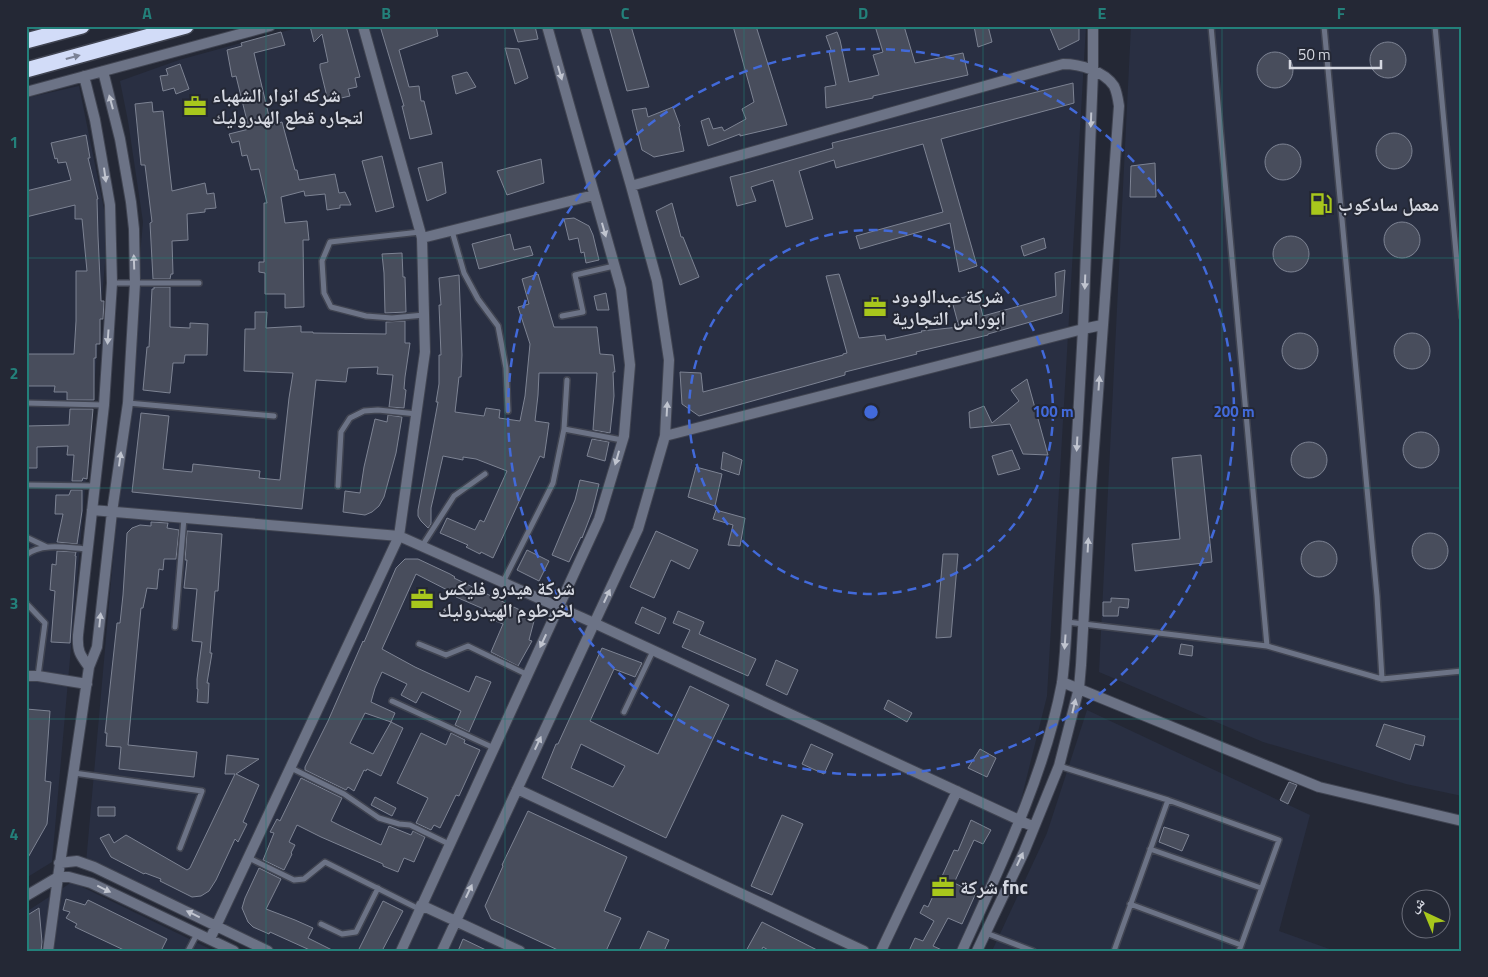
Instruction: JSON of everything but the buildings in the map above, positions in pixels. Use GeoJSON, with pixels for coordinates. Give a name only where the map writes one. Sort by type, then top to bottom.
{"type":"FeatureCollection","features":[{"type":"Feature","properties":{"kind":"highway"},"geometry":{"type":"LineString","coordinates":[[26,41],[82,26]]}},
{"type":"Feature","properties":{"kind":"highway"},"geometry":{"type":"LineString","coordinates":[[26,70],[186,26]]}},
{"type":"Feature","properties":{"kind":"street"},"geometry":{"type":"LineString","coordinates":[[26,92],[270,26]]}},
{"type":"Feature","properties":{"kind":"street"},"geometry":{"type":"LineString","coordinates":[[210,939],[399,536],[425,352],[421,235],[363,26]]}},
{"type":"Feature","properties":{"kind":"street"},"geometry":{"type":"LineString","coordinates":[[400,951],[599,519],[623,440],[630,364],[621,289],[547,26]]}},
{"type":"Feature","properties":{"kind":"street"},"geometry":{"type":"LineString","coordinates":[[442,951],[638,529],[666,436],[669,360],[657,281],[585,26]]}},
{"type":"Feature","properties":{"kind":"street"},"geometry":{"type":"LineString","coordinates":[[962,951],[1019,820],[1046,746],[1062,682],[1083,329],[1093,26]]}},
{"type":"Feature","properties":{"kind":"street"},"geometry":{"type":"LineString","coordinates":[[631,186],[1063,64],[1074,64],[1093,71],[1106,78],[1113,85],[1117,93],[1119,106],[1102,325],[1079,688],[1059,766],[1024,852],[977,951]]}},
{"type":"Feature","properties":{"kind":"street"},"geometry":{"type":"LineString","coordinates":[[48,951],[59,863],[89,667],[97,647],[112,512],[128,403],[135,283],[134,229],[129,187],[115,117],[103,70]]}},
{"type":"Feature","properties":{"kind":"street"},"geometry":{"type":"LineString","coordinates":[[84,76],[95,120],[110,205],[112,283],[104,405],[77,647],[89,667]]}},
{"type":"Feature","properties":{"kind":"street"},"geometry":{"type":"LineString","coordinates":[[421,235],[452,231],[594,195]]}},
{"type":"Feature","properties":{"kind":"street"},"geometry":{"type":"LineString","coordinates":[[666,436],[1102,325]]}},
{"type":"Feature","properties":{"kind":"street"},"geometry":{"type":"LineString","coordinates":[[1074,488],[1091,489]]}},
{"type":"Feature","properties":{"kind":"street"},"geometry":{"type":"LineString","coordinates":[[92,510],[399,536],[653,650],[1034,827]]}},
{"type":"Feature","properties":{"kind":"street"},"geometry":{"type":"LineString","coordinates":[[26,676],[38,676],[87,684]]}},
{"type":"Feature","properties":{"kind":"street"},"geometry":{"type":"LineString","coordinates":[[1062,682],[1319,787],[1462,821]]}},
{"type":"Feature","properties":{"kind":"street"},"geometry":{"type":"LineString","coordinates":[[517,789],[864,951]]}},
{"type":"Feature","properties":{"kind":"street"},"geometry":{"type":"LineString","coordinates":[[881,951],[957,792]]}},
{"type":"Feature","properties":{"kind":"street"},"geometry":{"type":"LineString","coordinates":[[59,863],[77,861],[94,867],[268,951]]}},
{"type":"Feature","properties":{"kind":"street"},"geometry":{"type":"LineString","coordinates":[[26,896],[58,877],[78,879],[91,883],[234,951]]}},
{"type":"Feature","properties":{"kind":"street"},"geometry":{"type":"LineString","coordinates":[[420,907],[520,951]]}},
{"type":"Feature","properties":{"kind":"lane"},"geometry":{"type":"LineString","coordinates":[[1211,26],[1267,646]]}},
{"type":"Feature","properties":{"kind":"lane"},"geometry":{"type":"LineString","coordinates":[[1324,26],[1377,596],[1382,679]]}},
{"type":"Feature","properties":{"kind":"lane"},"geometry":{"type":"LineString","coordinates":[[1435,26],[1462,317]]}},
{"type":"Feature","properties":{"kind":"lane"},"geometry":{"type":"LineString","coordinates":[[452,231],[464,273],[478,299],[498,326],[506,368],[508,411]]}},
{"type":"Feature","properties":{"kind":"lane"},"geometry":{"type":"LineString","coordinates":[[421,235],[330,242],[322,261],[324,293],[331,307],[366,316],[392,318],[424,315]]}},
{"type":"Feature","properties":{"kind":"lane"},"geometry":{"type":"LineString","coordinates":[[562,316],[583,312],[575,275],[614,266]]}},
{"type":"Feature","properties":{"kind":"lane"},"geometry":{"type":"LineString","coordinates":[[112,283],[199,283]]}},
{"type":"Feature","properties":{"kind":"lane"},"geometry":{"type":"LineString","coordinates":[[503,583],[553,484],[564,429],[567,380]]}},
{"type":"Feature","properties":{"kind":"lane"},"geometry":{"type":"LineString","coordinates":[[26,403],[104,405]]}},
{"type":"Feature","properties":{"kind":"lane"},"geometry":{"type":"LineString","coordinates":[[128,403],[274,416]]}},
{"type":"Feature","properties":{"kind":"lane"},"geometry":{"type":"LineString","coordinates":[[338,486],[341,432],[350,418],[364,411],[378,410],[416,414]]}},
{"type":"Feature","properties":{"kind":"lane"},"geometry":{"type":"LineString","coordinates":[[564,429],[623,440]]}},
{"type":"Feature","properties":{"kind":"lane"},"geometry":{"type":"LineString","coordinates":[[422,547],[454,496],[485,474]]}},
{"type":"Feature","properties":{"kind":"lane"},"geometry":{"type":"LineString","coordinates":[[26,485],[94,486]]}},
{"type":"Feature","properties":{"kind":"lane"},"geometry":{"type":"LineString","coordinates":[[175,627],[184,518]]}},
{"type":"Feature","properties":{"kind":"lane"},"geometry":{"type":"LineString","coordinates":[[26,537],[48,547]]}},
{"type":"Feature","properties":{"kind":"lane"},"geometry":{"type":"LineString","coordinates":[[26,555],[32,550],[48,547],[88,548]]}},
{"type":"Feature","properties":{"kind":"lane"},"geometry":{"type":"LineString","coordinates":[[26,603],[45,623],[38,676]]}},
{"type":"Feature","properties":{"kind":"lane"},"geometry":{"type":"LineString","coordinates":[[1066,622],[1267,646],[1382,679],[1462,671]]}},
{"type":"Feature","properties":{"kind":"lane"},"geometry":{"type":"LineString","coordinates":[[419,644],[446,655],[468,646],[528,675]]}},
{"type":"Feature","properties":{"kind":"lane"},"geometry":{"type":"LineString","coordinates":[[624,712],[653,650]]}},
{"type":"Feature","properties":{"kind":"lane"},"geometry":{"type":"LineString","coordinates":[[392,701],[494,748]]}},
{"type":"Feature","properties":{"kind":"lane"},"geometry":{"type":"LineString","coordinates":[[1059,766],[1168,800],[1279,840],[1240,948],[1130,904]]}},
{"type":"Feature","properties":{"kind":"lane"},"geometry":{"type":"LineString","coordinates":[[290,768],[344,794],[379,818],[410,825],[449,844]]}},
{"type":"Feature","properties":{"kind":"lane"},"geometry":{"type":"LineString","coordinates":[[74,773],[202,790],[180,848]]}},
{"type":"Feature","properties":{"kind":"lane"},"geometry":{"type":"LineString","coordinates":[[1114,951],[1168,800]]}},
{"type":"Feature","properties":{"kind":"lane"},"geometry":{"type":"LineString","coordinates":[[1150,849],[1261,888]]}},
{"type":"Feature","properties":{"kind":"lane"},"geometry":{"type":"LineString","coordinates":[[248,858],[294,880],[304,879],[325,862],[420,907]]}},
{"type":"Feature","properties":{"kind":"lane"},"geometry":{"type":"LineString","coordinates":[[321,924],[342,934],[356,932],[378,888]]}},
{"type":"Feature","properties":{"kind":"lane"},"geometry":{"type":"LineString","coordinates":[[188,951],[198,933]]}},
{"type":"Feature","properties":{"kind":"lane"},"geometry":{"type":"LineString","coordinates":[[985,933],[1034,951]]}},
{"type":"Feature","properties":{"kind":"shaded area"},"geometry":{"type":"Polygon","coordinates":[[[304,26],[1086,26],[1047,696],[1012,836],[958,951],[274,951],[86,863],[143,222],[120,81],[179,60],[304,26]]]}},
{"type":"Feature","properties":{"kind":"shaded area"},"geometry":{"type":"Polygon","coordinates":[[[1131,26],[1462,26],[1462,796],[1406,784],[1263,742],[1099,672],[1131,26]]]}},
{"type":"Feature","properties":{"kind":"shaded area"},"geometry":{"type":"Polygon","coordinates":[[[79,86],[108,229],[52,862],[26,878],[26,98],[79,86]]]}},
{"type":"Feature","properties":{"kind":"shaded area"},"geometry":{"type":"Polygon","coordinates":[[[1087,710],[1310,815],[1279,931],[1335,951],[992,951],[1047,833],[1087,710]]]}},
{"type":"Feature","properties":{"kind":"shaded area"},"geometry":{"type":"Polygon","coordinates":[[[72,882],[214,951],[26,951],[26,912],[72,882]]]}},
{"type":"Feature","properties":{"kind":"place","name":"شركه انوار الشهباء لتجاره قطع الهدروليك"},"geometry":{"type":"Point","coordinates":[195,106]}},
{"type":"Feature","properties":{"kind":"place","name":"معمل سادكوب"},"geometry":{"type":"Point","coordinates":[1321,204]}},
{"type":"Feature","properties":{"kind":"place","name":"شركة عبدالودود ابوراس التجارية"},"geometry":{"type":"Point","coordinates":[875,307]}},
{"type":"Feature","properties":{"kind":"place","name":"شركة هيدرو فليكس لخرطوم الهيدروليك"},"geometry":{"type":"Point","coordinates":[422,599]}},
{"type":"Feature","properties":{"kind":"place","name":"شركة fnc"},"geometry":{"type":"Point","coordinates":[943,887]}}]}
